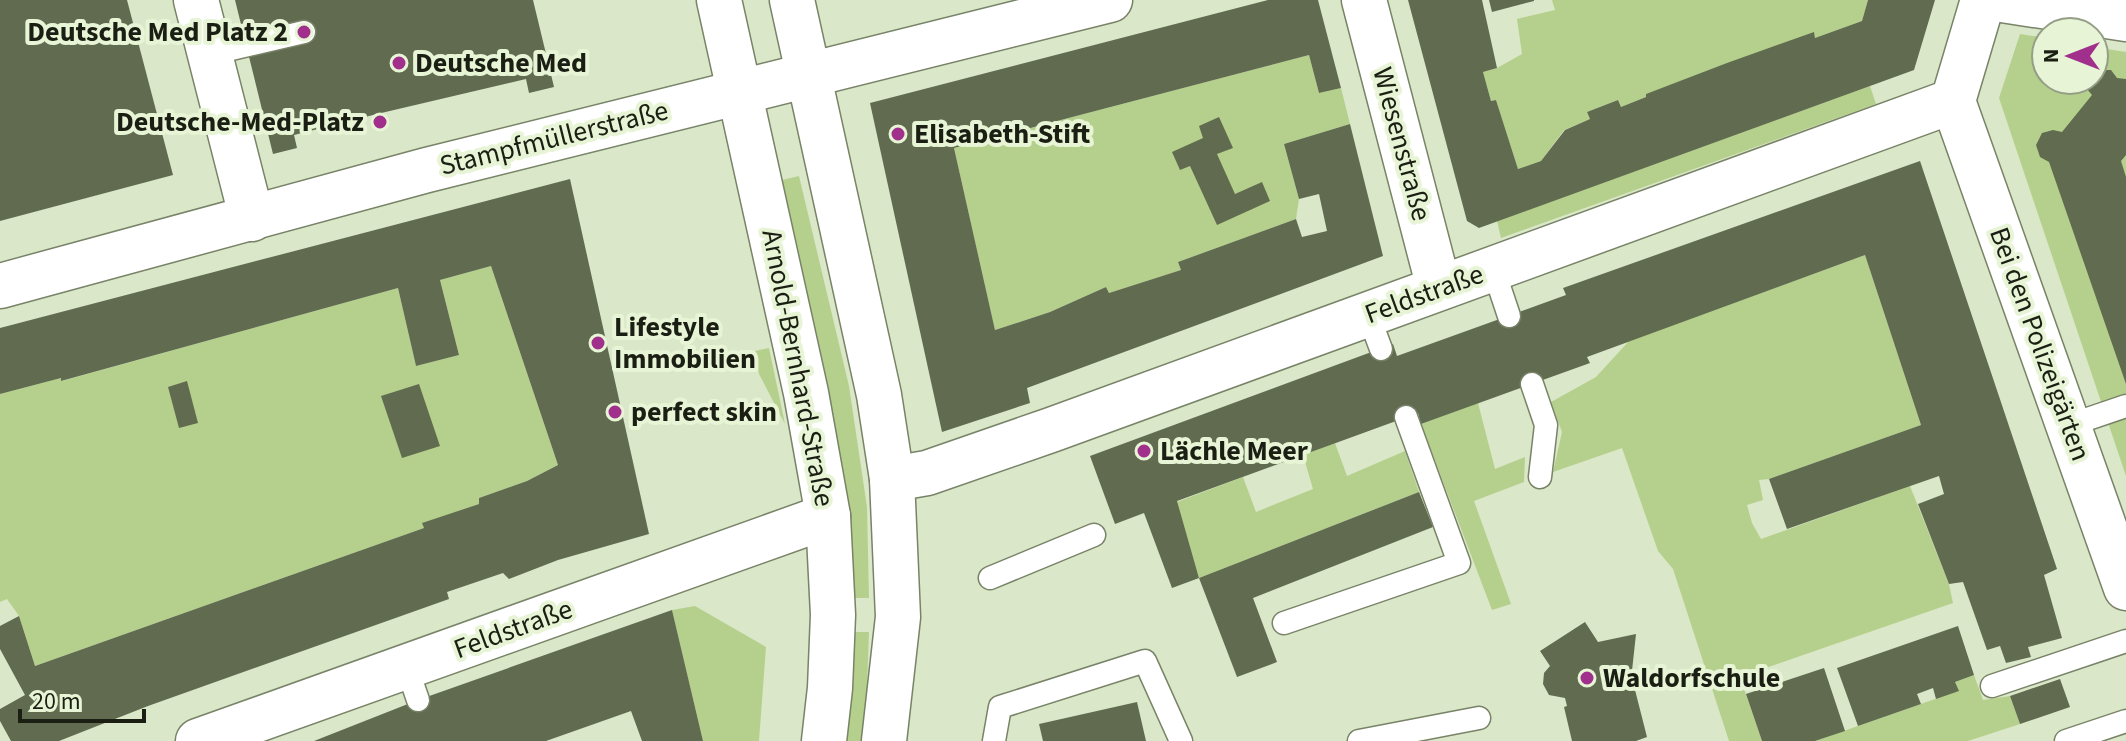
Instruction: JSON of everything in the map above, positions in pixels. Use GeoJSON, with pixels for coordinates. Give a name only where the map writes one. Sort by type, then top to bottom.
{"type":"FeatureCollection","features":[{"type":"Feature","properties":{"kind":"street"},"geometry":{"type":"LineString","coordinates":[[196,0],[252,219]]}},
{"type":"Feature","properties":{"kind":"street","name":"Arnold-Bernhard-Straße"},"geometry":{"type":"LineString","coordinates":[[719,0],[806,393],[828,516],[833,615],[824,741]]}},
{"type":"Feature","properties":{"kind":"street"},"geometry":{"type":"LineString","coordinates":[[792,0],[879,395],[892,479],[898,617],[884,741]]}},
{"type":"Feature","properties":{"kind":"street","name":"Stampfmüllerstraße"},"geometry":{"type":"LineString","coordinates":[[0,286],[427,170],[1110,0]]}},
{"type":"Feature","properties":{"kind":"street","name":"Wiesenstraße"},"geometry":{"type":"LineString","coordinates":[[1364,0],[1439,288]]}},
{"type":"Feature","properties":{"kind":"street"},"geometry":{"type":"LineString","coordinates":[[1953,101],[1983,0]]}},
{"type":"Feature","properties":{"kind":"street"},"geometry":{"type":"LineString","coordinates":[[2002,0],[2126,19]]}},
{"type":"Feature","properties":{"kind":"street","name":"Feldstraße"},"geometry":{"type":"LineString","coordinates":[[892,479],[927,473],[1375,332],[1439,288],[1953,101]]}},
{"type":"Feature","properties":{"kind":"street","name":"Bei den Polizeigärten"},"geometry":{"type":"LineString","coordinates":[[1953,101],[2126,588]]}},
{"type":"Feature","properties":{"kind":"street","name":"Feldstraße"},"geometry":{"type":"LineString","coordinates":[[198,741],[413,684],[828,516]]}},
{"type":"Feature","properties":{"kind":"lane"},"geometry":{"type":"LineString","coordinates":[[210,54],[304,32]]}},
{"type":"Feature","properties":{"kind":"lane"},"geometry":{"type":"LineString","coordinates":[[1493,268],[1509,316]]}},
{"type":"Feature","properties":{"kind":"lane"},"geometry":{"type":"LineString","coordinates":[[1532,384],[1546,425],[1540,477]]}},
{"type":"Feature","properties":{"kind":"lane"},"geometry":{"type":"LineString","coordinates":[[2070,425],[2126,406]]}},
{"type":"Feature","properties":{"kind":"lane"},"geometry":{"type":"LineString","coordinates":[[1284,623],[1459,563],[1406,417]]}},
{"type":"Feature","properties":{"kind":"lane"},"geometry":{"type":"LineString","coordinates":[[990,578],[1094,535]]}},
{"type":"Feature","properties":{"kind":"lane"},"geometry":{"type":"LineString","coordinates":[[1992,686],[2126,641]]}},
{"type":"Feature","properties":{"kind":"lane"},"geometry":{"type":"LineString","coordinates":[[994,741],[1000,707],[1145,661],[1181,741]]}},
{"type":"Feature","properties":{"kind":"lane"},"geometry":{"type":"LineString","coordinates":[[1359,741],[1479,718]]}},
{"type":"Feature","properties":{"kind":"lane"},"geometry":{"type":"LineString","coordinates":[[2066,741],[2126,721]]}},
{"type":"Feature","properties":{"kind":"green space"},"geometry":{"type":"Polygon","coordinates":[[[1552,0],[1868,0],[1862,21],[1815,38],[1814,33],[1646,94],[1646,97],[1621,107],[1618,100],[1587,112],[1590,119],[1564,130],[1541,161],[1518,169],[1496,100],[1491,101],[1483,72],[1522,54],[1517,19],[1555,10],[1552,0]]]}},
{"type":"Feature","properties":{"kind":"green space"},"geometry":{"type":"Polygon","coordinates":[[[2020,34],[2030,36],[2030,96],[2110,96],[2110,50],[2126,52],[2126,476],[1999,98],[2020,34]]]}},
{"type":"Feature","properties":{"kind":"green space"},"geometry":{"type":"Polygon","coordinates":[[[1309,55],[1319,93],[1341,88],[1350,124],[1284,144],[1299,199],[1296,219],[1178,262],[1181,270],[1109,293],[1106,287],[1050,312],[995,330],[954,148],[1309,55]]]}},
{"type":"Feature","properties":{"kind":"green space"},"geometry":{"type":"Polygon","coordinates":[[[1870,86],[1876,104],[1501,238],[1497,221],[1870,86]]]}},
{"type":"Feature","properties":{"kind":"green space"},"geometry":{"type":"Polygon","coordinates":[[[799,176],[849,386],[867,507],[869,598],[848,598],[778,181],[799,176]]]}},
{"type":"Feature","properties":{"kind":"green space"},"geometry":{"type":"Polygon","coordinates":[[[1865,255],[1921,425],[1759,480],[1763,500],[1747,505],[1761,539],[1910,486],[1949,584],[1953,603],[1740,677],[1762,741],[1729,741],[1673,569],[1658,551],[1622,448],[1553,472],[1562,432],[1551,402],[1596,377],[1629,341],[1865,255]]]}},
{"type":"Feature","properties":{"kind":"green space"},"geometry":{"type":"Polygon","coordinates":[[[491,266],[558,465],[527,481],[479,498],[479,504],[423,523],[424,528],[35,666],[19,616],[7,599],[0,602],[0,394],[61,378],[62,381],[398,288],[416,366],[459,355],[440,280],[491,266]]]}},
{"type":"Feature","properties":{"kind":"green space"},"geometry":{"type":"Polygon","coordinates":[[[769,348],[785,424],[759,374],[755,351],[769,348]]]}},
{"type":"Feature","properties":{"kind":"green space"},"geometry":{"type":"Polygon","coordinates":[[[1478,403],[1495,469],[1525,457],[1524,482],[1474,501],[1511,604],[1492,610],[1421,424],[1478,403]]]}},
{"type":"Feature","properties":{"kind":"green space"},"geometry":{"type":"Polygon","coordinates":[[[1335,443],[1347,476],[1405,451],[1419,492],[1199,578],[1177,502],[1243,477],[1256,512],[1313,489],[1303,455],[1335,443]]]}},
{"type":"Feature","properties":{"kind":"green space"},"geometry":{"type":"Polygon","coordinates":[[[695,606],[766,647],[759,741],[703,741],[672,610],[695,606]]]}},
{"type":"Feature","properties":{"kind":"green space"},"geometry":{"type":"Polygon","coordinates":[[[849,632],[869,632],[865,741],[842,741],[849,632]]]}},
{"type":"Feature","properties":{"kind":"green space"},"geometry":{"type":"Polygon","coordinates":[[[1974,675],[1983,700],[2010,696],[2020,724],[1968,741],[1815,741],[1958,691],[1955,682],[1974,675]]]}},
{"type":"Feature","properties":{"kind":"building"},"geometry":{"type":"Polygon","coordinates":[[[0,0],[127,0],[173,175],[0,221],[0,0]]]}},
{"type":"Feature","properties":{"kind":"building","name":"Deutsche Med"},"geometry":{"type":"Polygon","coordinates":[[[235,0],[533,0],[554,87],[529,93],[526,79],[377,114],[294,135],[297,148],[273,154],[235,0]]]}},
{"type":"Feature","properties":{"kind":"building"},"geometry":{"type":"Polygon","coordinates":[[[1268,0],[1318,0],[1341,88],[1319,93],[1309,55],[954,148],[995,330],[1050,312],[1106,287],[1109,293],[1181,270],[1178,262],[1296,219],[1302,237],[1327,231],[1319,194],[1299,199],[1284,144],[1350,124],[1383,256],[1027,388],[1030,403],[942,432],[870,103],[1268,0]]]}},
{"type":"Feature","properties":{"kind":"building"},"geometry":{"type":"Polygon","coordinates":[[[1408,0],[1482,0],[1497,68],[1483,72],[1491,101],[1496,100],[1518,169],[1541,161],[1565,130],[1590,119],[1587,112],[1618,100],[1621,107],[1646,97],[1646,94],[1727,63],[1814,32],[1815,38],[1862,21],[1868,0],[1935,0],[1914,70],[1479,228],[1467,221],[1408,0]]]}},
{"type":"Feature","properties":{"kind":"building"},"geometry":{"type":"Polygon","coordinates":[[[1489,0],[1534,0],[1534,1],[1492,12],[1489,0]]]}},
{"type":"Feature","properties":{"kind":"building"},"geometry":{"type":"Polygon","coordinates":[[[2110,70],[2117,78],[2126,79],[2126,155],[2121,161],[2126,177],[2126,384],[2049,162],[2040,157],[2036,145],[2042,133],[2053,130],[2062,132],[2091,96],[2110,96],[2110,70]]]}},
{"type":"Feature","properties":{"kind":"building"},"geometry":{"type":"Polygon","coordinates":[[[1219,117],[1233,148],[1217,154],[1235,194],[1262,182],[1270,201],[1217,225],[1190,166],[1180,170],[1172,152],[1203,138],[1199,126],[1219,117]]]}},
{"type":"Feature","properties":{"kind":"building"},"geometry":{"type":"Polygon","coordinates":[[[1920,161],[2057,569],[2044,575],[2062,638],[2028,647],[2031,657],[2006,663],[2000,646],[1987,650],[1963,582],[1949,584],[1918,504],[1944,494],[1939,476],[1787,529],[1769,479],[1921,425],[1865,255],[1587,357],[1590,363],[1421,424],[1418,413],[1177,501],[1199,578],[1172,588],[1144,513],[1115,524],[1090,456],[1393,344],[1397,356],[1566,295],[1563,288],[1920,161]]]}},
{"type":"Feature","properties":{"kind":"building"},"geometry":{"type":"Polygon","coordinates":[[[570,179],[649,534],[558,560],[509,579],[503,573],[447,592],[449,599],[148,706],[59,741],[11,741],[0,721],[0,709],[25,695],[0,649],[0,626],[19,616],[35,666],[424,528],[422,523],[479,504],[479,498],[527,481],[558,465],[491,266],[440,280],[459,355],[416,366],[398,288],[61,381],[61,378],[0,394],[0,328],[570,179]]]}},
{"type":"Feature","properties":{"kind":"building"},"geometry":{"type":"Polygon","coordinates":[[[187,381],[198,423],[179,428],[168,387],[187,381]]]}},
{"type":"Feature","properties":{"kind":"building"},"geometry":{"type":"Polygon","coordinates":[[[419,384],[440,446],[402,458],[381,396],[419,384]]]}},
{"type":"Feature","properties":{"kind":"building"},"geometry":{"type":"Polygon","coordinates":[[[1419,492],[1433,527],[1253,598],[1277,662],[1237,677],[1199,578],[1419,492]]]}},
{"type":"Feature","properties":{"kind":"building"},"geometry":{"type":"Polygon","coordinates":[[[672,610],[703,741],[642,741],[631,711],[546,741],[314,741],[418,700],[672,610]]]}},
{"type":"Feature","properties":{"kind":"building","name":"Waldorfschule"},"geometry":{"type":"Polygon","coordinates":[[[1585,622],[1598,642],[1636,634],[1630,689],[1635,690],[1647,737],[1636,741],[1572,741],[1564,707],[1567,706],[1565,698],[1549,695],[1543,684],[1544,673],[1550,666],[1540,651],[1585,622]]]}},
{"type":"Feature","properties":{"kind":"building"},"geometry":{"type":"Polygon","coordinates":[[[1958,626],[1974,675],[1955,682],[1959,691],[1936,699],[1933,688],[1917,694],[1921,704],[1858,726],[1837,668],[1958,626]]]}},
{"type":"Feature","properties":{"kind":"building"},"geometry":{"type":"Polygon","coordinates":[[[1824,668],[1845,731],[1815,741],[1762,741],[1746,694],[1824,668]]]}},
{"type":"Feature","properties":{"kind":"building"},"geometry":{"type":"Polygon","coordinates":[[[2060,679],[2070,707],[2020,724],[2010,696],[2060,679]]]}},
{"type":"Feature","properties":{"kind":"building"},"geometry":{"type":"Polygon","coordinates":[[[1137,702],[1146,741],[1043,741],[1039,724],[1137,702]]]}},
{"type":"Feature","properties":{"kind":"place","name":"Deutsche Med Platz 2"},"geometry":{"type":"Point","coordinates":[304,32]}},
{"type":"Feature","properties":{"kind":"place","name":"Deutsche Med"},"geometry":{"type":"Point","coordinates":[399,63]}},
{"type":"Feature","properties":{"kind":"place","name":"Deutsche-Med-Platz"},"geometry":{"type":"Point","coordinates":[380,122]}},
{"type":"Feature","properties":{"kind":"place","name":"Elisabeth-Stift"},"geometry":{"type":"Point","coordinates":[898,134]}},
{"type":"Feature","properties":{"kind":"place","name":"Lifestyle Immobilien"},"geometry":{"type":"Point","coordinates":[598,343]}},
{"type":"Feature","properties":{"kind":"place","name":"perfect skin"},"geometry":{"type":"Point","coordinates":[615,412]}},
{"type":"Feature","properties":{"kind":"place","name":"Lächle Meer"},"geometry":{"type":"Point","coordinates":[1144,451]}},
{"type":"Feature","properties":{"kind":"place","name":"Waldorfschule"},"geometry":{"type":"Point","coordinates":[1587,678]}}]}
